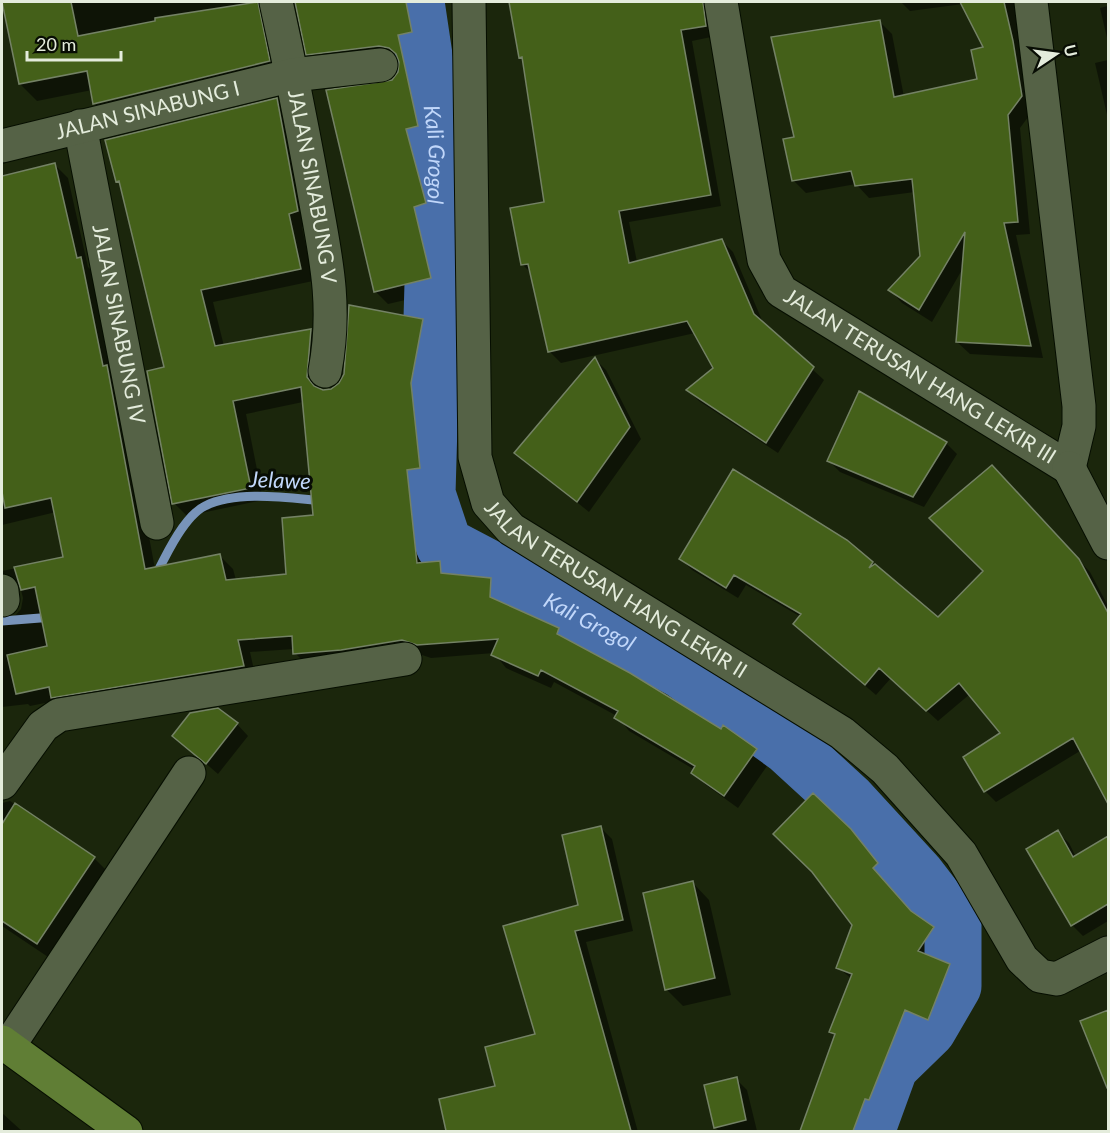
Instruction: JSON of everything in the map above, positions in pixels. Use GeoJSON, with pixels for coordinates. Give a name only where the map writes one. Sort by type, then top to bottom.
{"type":"FeatureCollection","features":[{"type":"Feature","properties":{"kind":"main road"},"geometry":{"type":"LineString","coordinates":[[5,1044],[126,1131]]}},
{"type":"Feature","properties":{"kind":"street","name":"JALAN SINABUNG V"},"geometry":{"type":"LineString","coordinates":[[276,2],[330,280],[331,336],[325,372]]}},
{"type":"Feature","properties":{"kind":"street","name":"JALAN TERUSAN HANG LEKIR II"},"geometry":{"type":"LineString","coordinates":[[470,2],[475,457],[488,502],[511,529],[842,733],[876,762],[961,854],[1022,959],[1040,976],[1057,979],[1108,953]]}},
{"type":"Feature","properties":{"kind":"street","name":"JALAN TERUSAN HANG LEKIR III"},"geometry":{"type":"LineString","coordinates":[[721,2],[764,260],[781,291],[1069,468]]}},
{"type":"Feature","properties":{"kind":"street"},"geometry":{"type":"LineString","coordinates":[[1031,2],[1079,406],[1079,426],[1069,468],[1108,543]]}},
{"type":"Feature","properties":{"kind":"street","name":"JALAN SINABUNG I"},"geometry":{"type":"LineString","coordinates":[[2,146],[292,75],[381,65]]}},
{"type":"Feature","properties":{"kind":"street","name":"JALAN SINABUNG IV"},"geometry":{"type":"LineString","coordinates":[[80,126],[157,523]]}},
{"type":"Feature","properties":{"kind":"street"},"geometry":{"type":"LineString","coordinates":[[2,783],[43,726],[59,715],[405,658]]}},
{"type":"Feature","properties":{"kind":"street"},"geometry":{"type":"LineString","coordinates":[[5,1044],[189,772]]}},
{"type":"Feature","properties":{"kind":"building"},"geometry":{"type":"Polygon","coordinates":[[[2,2],[71,2],[78,36],[155,21],[155,18],[258,2],[270,61],[93,104],[87,71],[19,84],[2,2]]]}},
{"type":"Feature","properties":{"kind":"building"},"geometry":{"type":"Polygon","coordinates":[[[295,2],[406,2],[412,32],[398,35],[418,126],[406,129],[426,203],[414,207],[431,278],[374,292],[326,90],[392,80],[398,72],[399,62],[396,54],[389,48],[379,46],[306,55],[295,2]]]}},
{"type":"Feature","properties":{"kind":"building"},"geometry":{"type":"Polygon","coordinates":[[[509,2],[703,2],[706,26],[681,30],[711,195],[619,211],[629,263],[722,239],[754,314],[814,367],[766,443],[686,390],[713,368],[687,321],[548,352],[528,264],[521,265],[510,208],[544,202],[522,57],[519,58],[509,2]]]}},
{"type":"Feature","properties":{"kind":"building"},"geometry":{"type":"Polygon","coordinates":[[[960,2],[1004,2],[1013,41],[1022,96],[1008,115],[1018,222],[1004,223],[1031,346],[956,342],[965,232],[919,310],[888,290],[920,256],[912,179],[855,186],[851,171],[792,181],[783,139],[794,137],[771,37],[880,20],[894,97],[977,79],[971,50],[983,47],[960,2]]]}},
{"type":"Feature","properties":{"kind":"building"},"geometry":{"type":"Polygon","coordinates":[[[277,98],[298,211],[289,214],[301,269],[201,290],[215,346],[311,329],[307,377],[314,386],[323,390],[331,389],[339,383],[344,374],[349,305],[423,319],[411,383],[420,468],[407,470],[417,563],[440,561],[441,573],[491,578],[490,597],[559,628],[557,634],[630,673],[721,729],[723,725],[757,749],[724,796],[691,773],[695,766],[614,718],[618,711],[541,670],[538,676],[491,655],[498,639],[417,645],[402,640],[341,650],[293,654],[292,636],[238,640],[244,666],[51,698],[49,687],[16,694],[7,655],[47,646],[35,587],[21,590],[14,567],[63,557],[51,498],[5,508],[2,492],[2,176],[55,163],[77,258],[81,257],[103,366],[107,365],[145,569],[220,554],[226,580],[286,574],[282,518],[313,515],[301,387],[233,401],[251,488],[172,504],[147,371],[164,367],[119,181],[116,182],[105,140],[277,98]]]}},
{"type":"Feature","properties":{"kind":"building"},"geometry":{"type":"Polygon","coordinates":[[[595,357],[630,427],[577,502],[514,453],[595,357]]]}},
{"type":"Feature","properties":{"kind":"building"},"geometry":{"type":"Polygon","coordinates":[[[859,391],[947,442],[913,497],[827,461],[859,391]]]}},
{"type":"Feature","properties":{"kind":"building"},"geometry":{"type":"Polygon","coordinates":[[[992,465],[1079,559],[1108,613],[1108,804],[1073,738],[984,792],[963,757],[1000,733],[959,683],[926,711],[879,668],[865,685],[793,624],[801,614],[734,575],[726,588],[679,559],[733,469],[847,540],[873,562],[869,568],[875,564],[938,617],[983,571],[929,518],[992,465]]]}},
{"type":"Feature","properties":{"kind":"building"},"geometry":{"type":"Polygon","coordinates":[[[218,708],[238,723],[206,764],[172,736],[190,713],[218,708]]]}},
{"type":"Feature","properties":{"kind":"building"},"geometry":{"type":"Polygon","coordinates":[[[813,793],[851,829],[878,863],[873,868],[911,911],[934,927],[918,951],[950,964],[928,1020],[905,1010],[869,1100],[865,1099],[853,1131],[800,1131],[835,1034],[829,1032],[852,974],[836,968],[852,925],[812,872],[773,834],[813,793]]]}},
{"type":"Feature","properties":{"kind":"building"},"geometry":{"type":"Polygon","coordinates":[[[15,803],[95,857],[37,944],[2,921],[2,824],[15,803]]]}},
{"type":"Feature","properties":{"kind":"building"},"geometry":{"type":"Polygon","coordinates":[[[601,826],[623,920],[575,931],[631,1131],[446,1131],[439,1099],[495,1086],[485,1047],[535,1034],[503,926],[578,905],[562,835],[601,826]]]}},
{"type":"Feature","properties":{"kind":"building"},"geometry":{"type":"Polygon","coordinates":[[[1058,830],[1073,857],[1108,836],[1108,904],[1071,926],[1026,849],[1058,830]]]}},
{"type":"Feature","properties":{"kind":"building"},"geometry":{"type":"Polygon","coordinates":[[[693,881],[715,978],[665,990],[643,893],[693,881]]]}},
{"type":"Feature","properties":{"kind":"building"},"geometry":{"type":"Polygon","coordinates":[[[1108,1010],[1108,1088],[1107,1088],[1080,1021],[1108,1010]]]}},
{"type":"Feature","properties":{"kind":"building"},"geometry":{"type":"Polygon","coordinates":[[[737,1077],[746,1120],[714,1128],[704,1085],[737,1077]]]}},
{"type":"Feature","properties":{"kind":"waterway","name":"Kali Grogol"},"geometry":{"type":"LineString","coordinates":[[416,2],[437,143],[427,494],[444,545],[682,670],[788,746],[848,801],[916,875],[953,923],[953,986],[928,1029],[890,1066],[866,1132]]}},
{"type":"Feature","properties":{"kind":"waterway","name":"Jelawe"},"geometry":{"type":"LineString","coordinates":[[397,496],[427,494]]}},
{"type":"Feature","properties":{"kind":"waterway","name":"Jelawe"},"geometry":{"type":"LineString","coordinates":[[155,577],[170,548],[190,518],[205,506],[232,498],[248,497],[324,501]]}},
{"type":"Feature","properties":{"kind":"waterway","name":"Jelawe"},"geometry":{"type":"LineString","coordinates":[[2,621],[53,617]]}}]}
